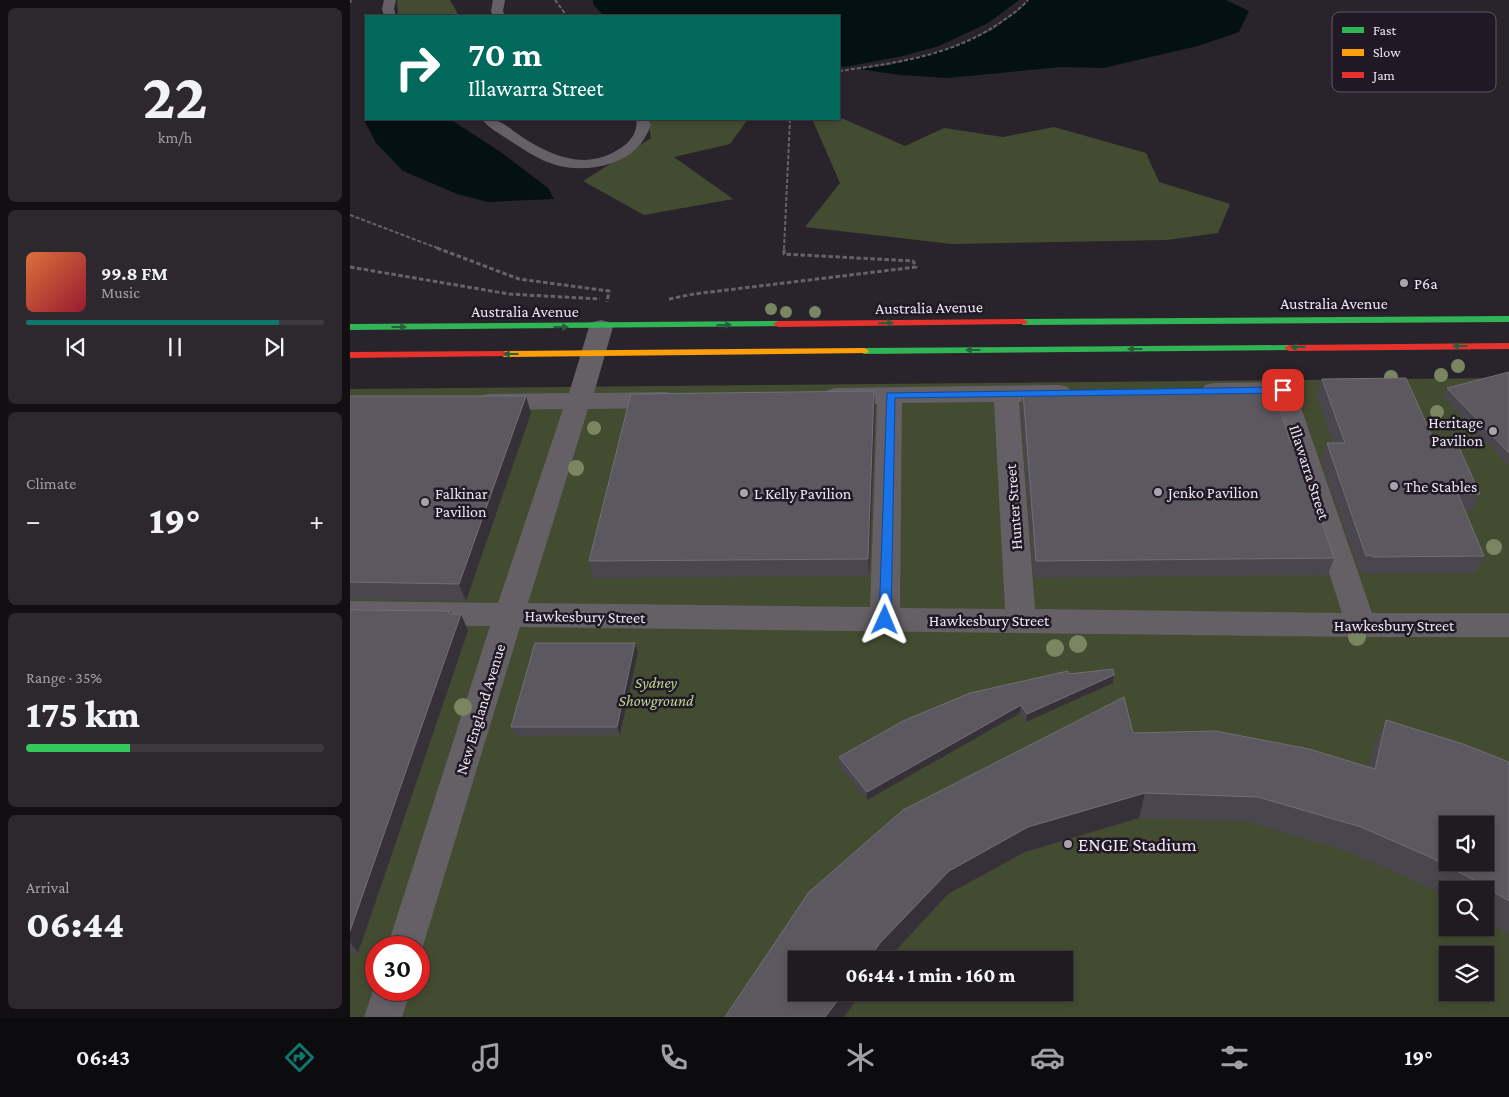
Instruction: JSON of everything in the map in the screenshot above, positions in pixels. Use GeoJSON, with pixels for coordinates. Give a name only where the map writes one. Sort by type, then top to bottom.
{"type":"FeatureCollection","features":[{"type":"Feature","properties":{"kind":"main road","name":"Australia Avenue"},"geometry":{"type":"LineString","coordinates":[[350,327],[601,327],[1509,319]]}},
{"type":"Feature","properties":{"kind":"main road"},"geometry":{"type":"LineString","coordinates":[[350,354],[1509,346]]}},
{"type":"Feature","properties":{"kind":"street","name":"New England Avenue"},"geometry":{"type":"LineString","coordinates":[[409,936],[601,327]]}},
{"type":"Feature","properties":{"kind":"street","name":"Illawarra Street"},"geometry":{"type":"LineString","coordinates":[[1192,392],[1283,390],[1361,625]]}},
{"type":"Feature","properties":{"kind":"street"},"geometry":{"type":"LineString","coordinates":[[469,402],[581,393],[686,400]]}},
{"type":"Feature","properties":{"kind":"street"},"geometry":{"type":"LineString","coordinates":[[812,397],[1084,393]]}},
{"type":"Feature","properties":{"kind":"street","name":"Hunter Street"},"geometry":{"type":"LineString","coordinates":[[1006,394],[1021,620]]}},
{"type":"Feature","properties":{"kind":"street"},"geometry":{"type":"LineString","coordinates":[[885,620],[890,395]]}},
{"type":"Feature","properties":{"kind":"street","name":"Hawkesbury Street"},"geometry":{"type":"LineString","coordinates":[[350,614],[1361,625],[1509,624]]}},
{"type":"Feature","properties":{"kind":"street"},"geometry":{"type":"LineString","coordinates":[[383,1017],[388,1001]]}},
{"type":"Feature","properties":{"kind":"lane"},"geometry":{"type":"LineString","coordinates":[[390,0],[388,9],[390,15]]}},
{"type":"Feature","properties":{"kind":"lane"},"geometry":{"type":"LineString","coordinates":[[499,0],[497,11],[499,15]]}},
{"type":"Feature","properties":{"kind":"lane"},"geometry":{"type":"LineString","coordinates":[[489,120],[515,138],[558,162],[578,165],[603,162],[622,152],[637,140],[644,125],[642,120]]}},
{"type":"Feature","properties":{"kind":"path"},"geometry":{"type":"LineString","coordinates":[[555,0],[566,15]]}},
{"type":"Feature","properties":{"kind":"path"},"geometry":{"type":"LineString","coordinates":[[840,72],[883,65],[930,54],[970,40],[1002,22],[1028,0]]}},
{"type":"Feature","properties":{"kind":"path"},"geometry":{"type":"LineString","coordinates":[[667,299],[694,294],[916,267],[913,261],[784,254],[790,120]]}},
{"type":"Feature","properties":{"kind":"path"},"geometry":{"type":"LineString","coordinates":[[350,215],[519,279],[609,291],[601,327]]}},
{"type":"Feature","properties":{"kind":"path"},"geometry":{"type":"LineString","coordinates":[[350,267],[509,294],[608,299]]}},
{"type":"Feature","properties":{"kind":"green space"},"geometry":{"type":"Polygon","coordinates":[[[397,0],[450,0],[458,15],[398,15],[397,0]]]}},
{"type":"Feature","properties":{"kind":"green space"},"geometry":{"type":"Polygon","coordinates":[[[840,117],[905,146],[944,128],[1003,137],[1054,127],[1146,153],[1159,182],[1230,204],[1218,233],[1167,240],[952,244],[805,227],[840,183],[813,121],[798,120],[840,120],[840,117]]]}},
{"type":"Feature","properties":{"kind":"green space"},"geometry":{"type":"Polygon","coordinates":[[[647,120],[747,120],[730,144],[674,157],[733,199],[644,215],[583,181],[651,138],[647,120]]]}},
{"type":"Feature","properties":{"kind":"green space","name":"Sydney Showground"},"geometry":{"type":"Polygon","coordinates":[[[1509,378],[1509,1017],[350,1017],[350,389],[1509,378]]]}},
{"type":"Feature","properties":{"kind":"shaded area"},"geometry":{"type":"Polygon","coordinates":[[[593,0],[1226,0],[1249,11],[1239,32],[1198,46],[1103,68],[1061,67],[947,78],[900,75],[840,66],[840,15],[603,15],[593,4],[593,0]]]}},
{"type":"Feature","properties":{"kind":"shaded area"},"geometry":{"type":"Polygon","coordinates":[[[365,118],[365,120],[452,120],[502,153],[548,188],[554,199],[488,202],[457,194],[403,171],[376,143],[364,120],[365,118]]]}},
{"type":"Feature","properties":{"kind":"pier"},"geometry":{"type":"Polygon","coordinates":[[[1019,0],[1029,0],[1018,11],[991,31],[953,47],[890,65],[852,70],[840,68],[903,56],[939,46],[988,23],[1019,0]]]}},
{"type":"Feature","properties":{"kind":"building","name":"Heritage Pavilion"},"geometry":{"type":"Polygon","coordinates":[[[1509,372],[1509,453],[1447,388],[1509,372]]]}},
{"type":"Feature","properties":{"kind":"building","name":"The Stables"},"geometry":{"type":"Polygon","coordinates":[[[1406,378],[1435,443],[1457,443],[1480,494],[1458,494],[1484,556],[1366,556],[1327,443],[1345,443],[1322,379],[1406,378]]]}},
{"type":"Feature","properties":{"kind":"building","name":"Jenko Pavilion"},"geometry":{"type":"Polygon","coordinates":[[[1274,390],[1291,444],[1296,444],[1334,558],[1036,561],[1023,392],[1274,390]]]}},
{"type":"Feature","properties":{"kind":"building","name":"L Kelly Pavilion"},"geometry":{"type":"Polygon","coordinates":[[[874,391],[868,559],[589,561],[631,394],[874,391]]]}},
{"type":"Feature","properties":{"kind":"building","name":"Falkinar Pavilion"},"geometry":{"type":"Polygon","coordinates":[[[350,396],[526,396],[459,584],[350,582],[350,396]]]}},
{"type":"Feature","properties":{"kind":"building"},"geometry":{"type":"Polygon","coordinates":[[[350,610],[450,611],[449,614],[461,614],[350,931],[350,610]]]}},
{"type":"Feature","properties":{"kind":"building"},"geometry":{"type":"Polygon","coordinates":[[[535,643],[635,643],[617,727],[511,727],[535,643]]]}},
{"type":"Feature","properties":{"kind":"building"},"geometry":{"type":"Polygon","coordinates":[[[1113,669],[1114,675],[1027,714],[1021,705],[867,792],[839,757],[903,721],[970,693],[1068,671],[1069,674],[1113,669]]]}},
{"type":"Feature","properties":{"kind":"building"},"geometry":{"type":"Polygon","coordinates":[[[1124,697],[1133,733],[1216,731],[1309,749],[1375,769],[1386,720],[1463,744],[1509,762],[1509,901],[1494,892],[1494,881],[1475,881],[1457,871],[1494,871],[1494,816],[1439,816],[1439,862],[1361,827],[1258,797],[1145,793],[1028,827],[949,871],[874,951],[788,951],[788,1001],[837,1001],[825,1017],[725,1017],[809,892],[903,810],[1124,697]]]}},
{"type":"Feature","properties":{"kind":"traffic: fast"},"geometry":{"type":"LineString","coordinates":[[1023,322],[1509,319]]}},
{"type":"Feature","properties":{"kind":"traffic: fast"},"geometry":{"type":"LineString","coordinates":[[350,327],[778,324]]}},
{"type":"Feature","properties":{"kind":"traffic: fast"},"geometry":{"type":"LineString","coordinates":[[864,351],[1289,348]]}},
{"type":"Feature","properties":{"kind":"traffic: slow"},"geometry":{"type":"LineString","coordinates":[[504,354],[864,351]]}},
{"type":"Feature","properties":{"kind":"traffic: jam"},"geometry":{"type":"LineString","coordinates":[[778,324],[1023,322]]}},
{"type":"Feature","properties":{"kind":"traffic: jam"},"geometry":{"type":"LineString","coordinates":[[1289,348],[1509,346]]}},
{"type":"Feature","properties":{"kind":"traffic: jam"},"geometry":{"type":"LineString","coordinates":[[350,355],[504,354]]}},
{"type":"Feature","properties":{"kind":"place","name":"P6a"},"geometry":{"type":"Point","coordinates":[1404,283]}},
{"type":"Feature","properties":{"kind":"place","name":"Heritage Pavilion"},"geometry":{"type":"Point","coordinates":[1493,431]}},
{"type":"Feature","properties":{"kind":"place","name":"The Stables"},"geometry":{"type":"Point","coordinates":[1394,486]}},
{"type":"Feature","properties":{"kind":"place","name":"Jenko Pavilion"},"geometry":{"type":"Point","coordinates":[1158,492]}},
{"type":"Feature","properties":{"kind":"place","name":"L Kelly Pavilion"},"geometry":{"type":"Point","coordinates":[744,493]}},
{"type":"Feature","properties":{"kind":"place","name":"Falkinar Pavilion"},"geometry":{"type":"Point","coordinates":[425,502]}},
{"type":"Feature","properties":{"kind":"place","name":"ENGIE Stadium"},"geometry":{"type":"Point","coordinates":[1068,844]}},
{"type":"Feature","properties":{"kind":"route"},"geometry":{"type":"LineString","coordinates":[[885,620],[890,395],[1283,390]]}}]}
